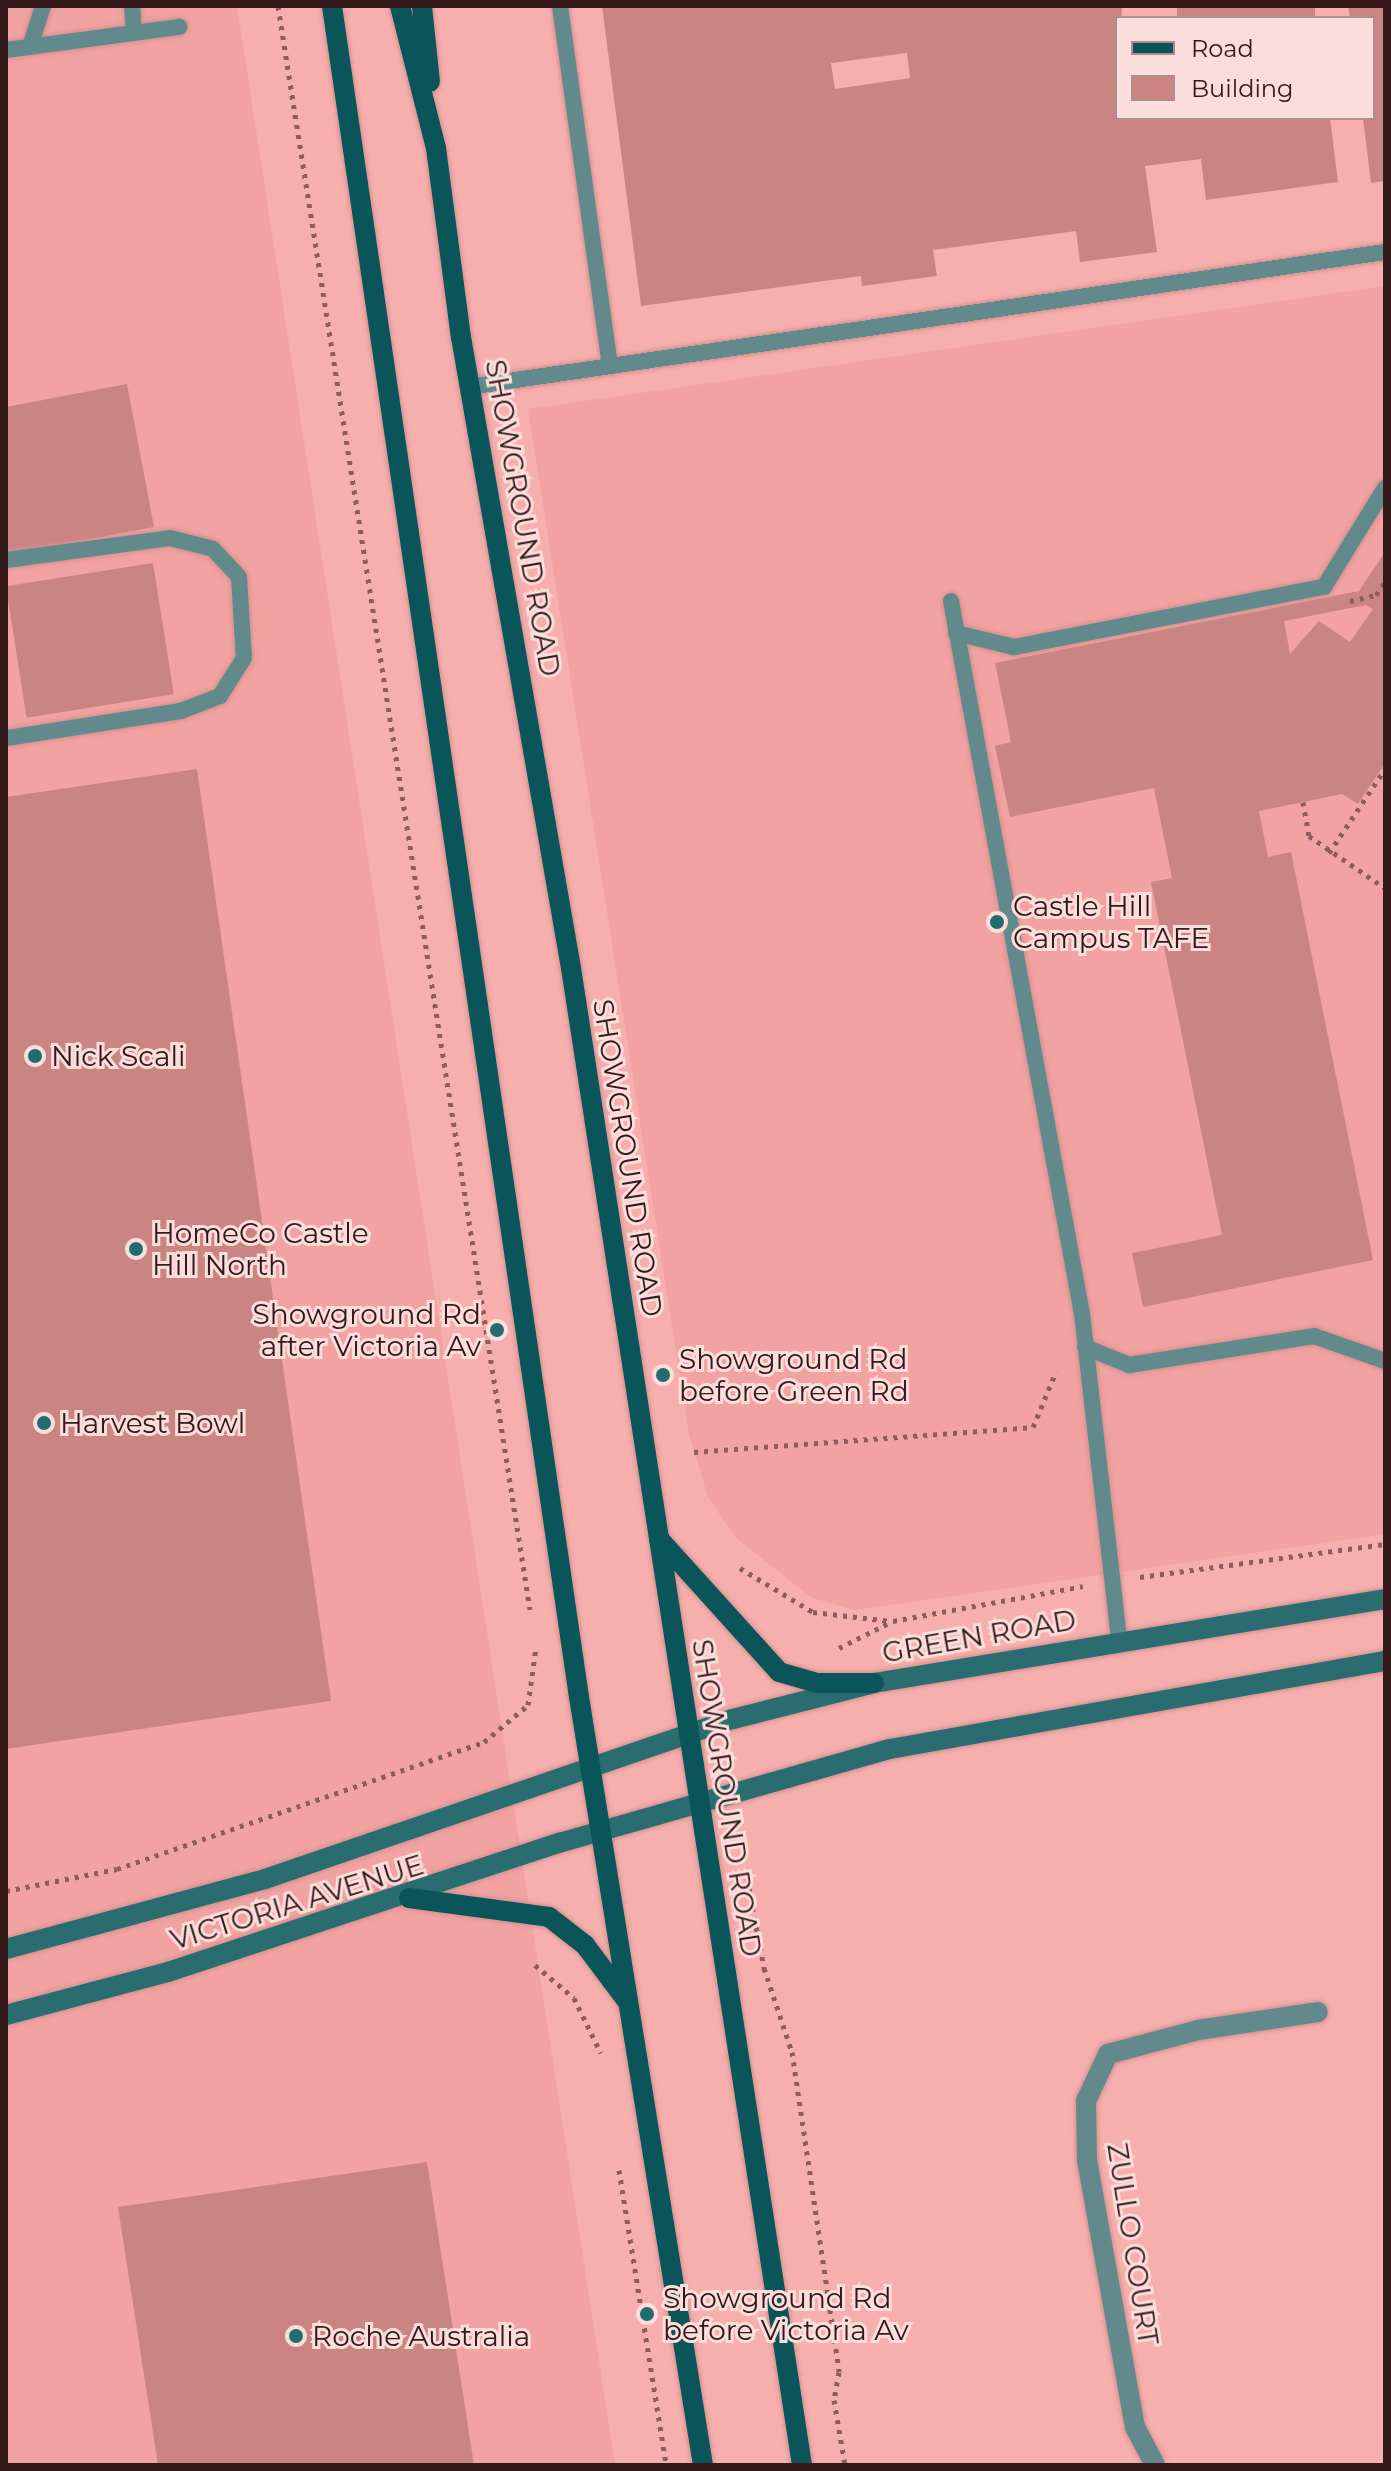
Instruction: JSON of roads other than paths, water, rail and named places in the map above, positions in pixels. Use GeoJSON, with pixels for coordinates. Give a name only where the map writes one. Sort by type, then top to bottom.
{"type":"FeatureCollection","features":[{"type":"Feature","properties":{"kind":"main road"},"geometry":{"type":"LineString","coordinates":[[332,6],[591,1769],[703,2465]]}},
{"type":"Feature","properties":{"kind":"main road","name":"SHOWGROUND ROAD"},"geometry":{"type":"LineString","coordinates":[[400,6],[436,148],[461,337],[475,386],[659,1539],[802,2465]]}},
{"type":"Feature","properties":{"kind":"main road"},"geometry":{"type":"LineString","coordinates":[[422,6],[436,148]]}},
{"type":"Feature","properties":{"kind":"main road"},"geometry":{"type":"LineString","coordinates":[[659,1539],[779,1672],[817,1683],[874,1683]]}},
{"type":"Feature","properties":{"kind":"main road","name":"GREEN ROAD"},"geometry":{"type":"LineString","coordinates":[[591,1769],[689,1735],[874,1683],[1119,1639],[1385,1599]]}},
{"type":"Feature","properties":{"kind":"main road"},"geometry":{"type":"LineString","coordinates":[[601,1830],[890,1749],[1385,1661]]}},
{"type":"Feature","properties":{"kind":"main road","name":"VICTORIA AVENUE"},"geometry":{"type":"LineString","coordinates":[[6,1949],[265,1879],[591,1769]]}},
{"type":"Feature","properties":{"kind":"main road","name":"VICTORIA AVENUE"},"geometry":{"type":"LineString","coordinates":[[6,2015],[409,1898],[601,1830]]}},
{"type":"Feature","properties":{"kind":"main road"},"geometry":{"type":"LineString","coordinates":[[409,1898],[549,1917],[585,1945],[629,2004]]}},
{"type":"Feature","properties":{"kind":"street","name":"ZULLO COURT"},"geometry":{"type":"LineString","coordinates":[[1155,2465],[1135,2427],[1087,2159],[1086,2101],[1108,2054],[1198,2030],[1318,2012]]}},
{"type":"Feature","properties":{"kind":"lane"},"geometry":{"type":"LineString","coordinates":[[30,47],[43,6]]}},
{"type":"Feature","properties":{"kind":"lane"},"geometry":{"type":"LineString","coordinates":[[132,6],[134,32]]}},
{"type":"Feature","properties":{"kind":"lane"},"geometry":{"type":"LineString","coordinates":[[560,6],[610,365]]}},
{"type":"Feature","properties":{"kind":"lane"},"geometry":{"type":"LineString","coordinates":[[6,50],[179,27]]}},
{"type":"Feature","properties":{"kind":"lane"},"geometry":{"type":"LineString","coordinates":[[475,386],[1385,252]]}},
{"type":"Feature","properties":{"kind":"lane"},"geometry":{"type":"LineString","coordinates":[[956,633],[1014,647],[1324,587],[1385,488]]}},
{"type":"Feature","properties":{"kind":"lane"},"geometry":{"type":"LineString","coordinates":[[6,560],[170,538],[213,549],[239,577],[244,658],[220,696],[181,711],[6,738]]}},
{"type":"Feature","properties":{"kind":"lane"},"geometry":{"type":"LineString","coordinates":[[951,601],[1085,1347],[1108,1581],[1119,1639]]}},
{"type":"Feature","properties":{"kind":"lane"},"geometry":{"type":"LineString","coordinates":[[1085,1347],[1129,1365],[1314,1336],[1385,1361]]}},
{"type":"Feature","properties":{"kind":"place","name":"Castle Hill Campus TAFE"},"geometry":{"type":"Point","coordinates":[997,922]}},
{"type":"Feature","properties":{"kind":"place","name":"Nick Scali"},"geometry":{"type":"Point","coordinates":[35,1056]}},
{"type":"Feature","properties":{"kind":"place","name":"HomeCo Castle Hill North"},"geometry":{"type":"Point","coordinates":[136,1249]}},
{"type":"Feature","properties":{"kind":"place","name":"Showground Rd after Victoria Av"},"geometry":{"type":"Point","coordinates":[497,1330]}},
{"type":"Feature","properties":{"kind":"place","name":"Showground Rd before Green Rd"},"geometry":{"type":"Point","coordinates":[663,1375]}},
{"type":"Feature","properties":{"kind":"place","name":"Harvest Bowl"},"geometry":{"type":"Point","coordinates":[44,1423]}},
{"type":"Feature","properties":{"kind":"place","name":"Showground Rd before Victoria Av"},"geometry":{"type":"Point","coordinates":[647,2314]}},
{"type":"Feature","properties":{"kind":"place","name":"Roche Australia"},"geometry":{"type":"Point","coordinates":[296,2336]}}]}
